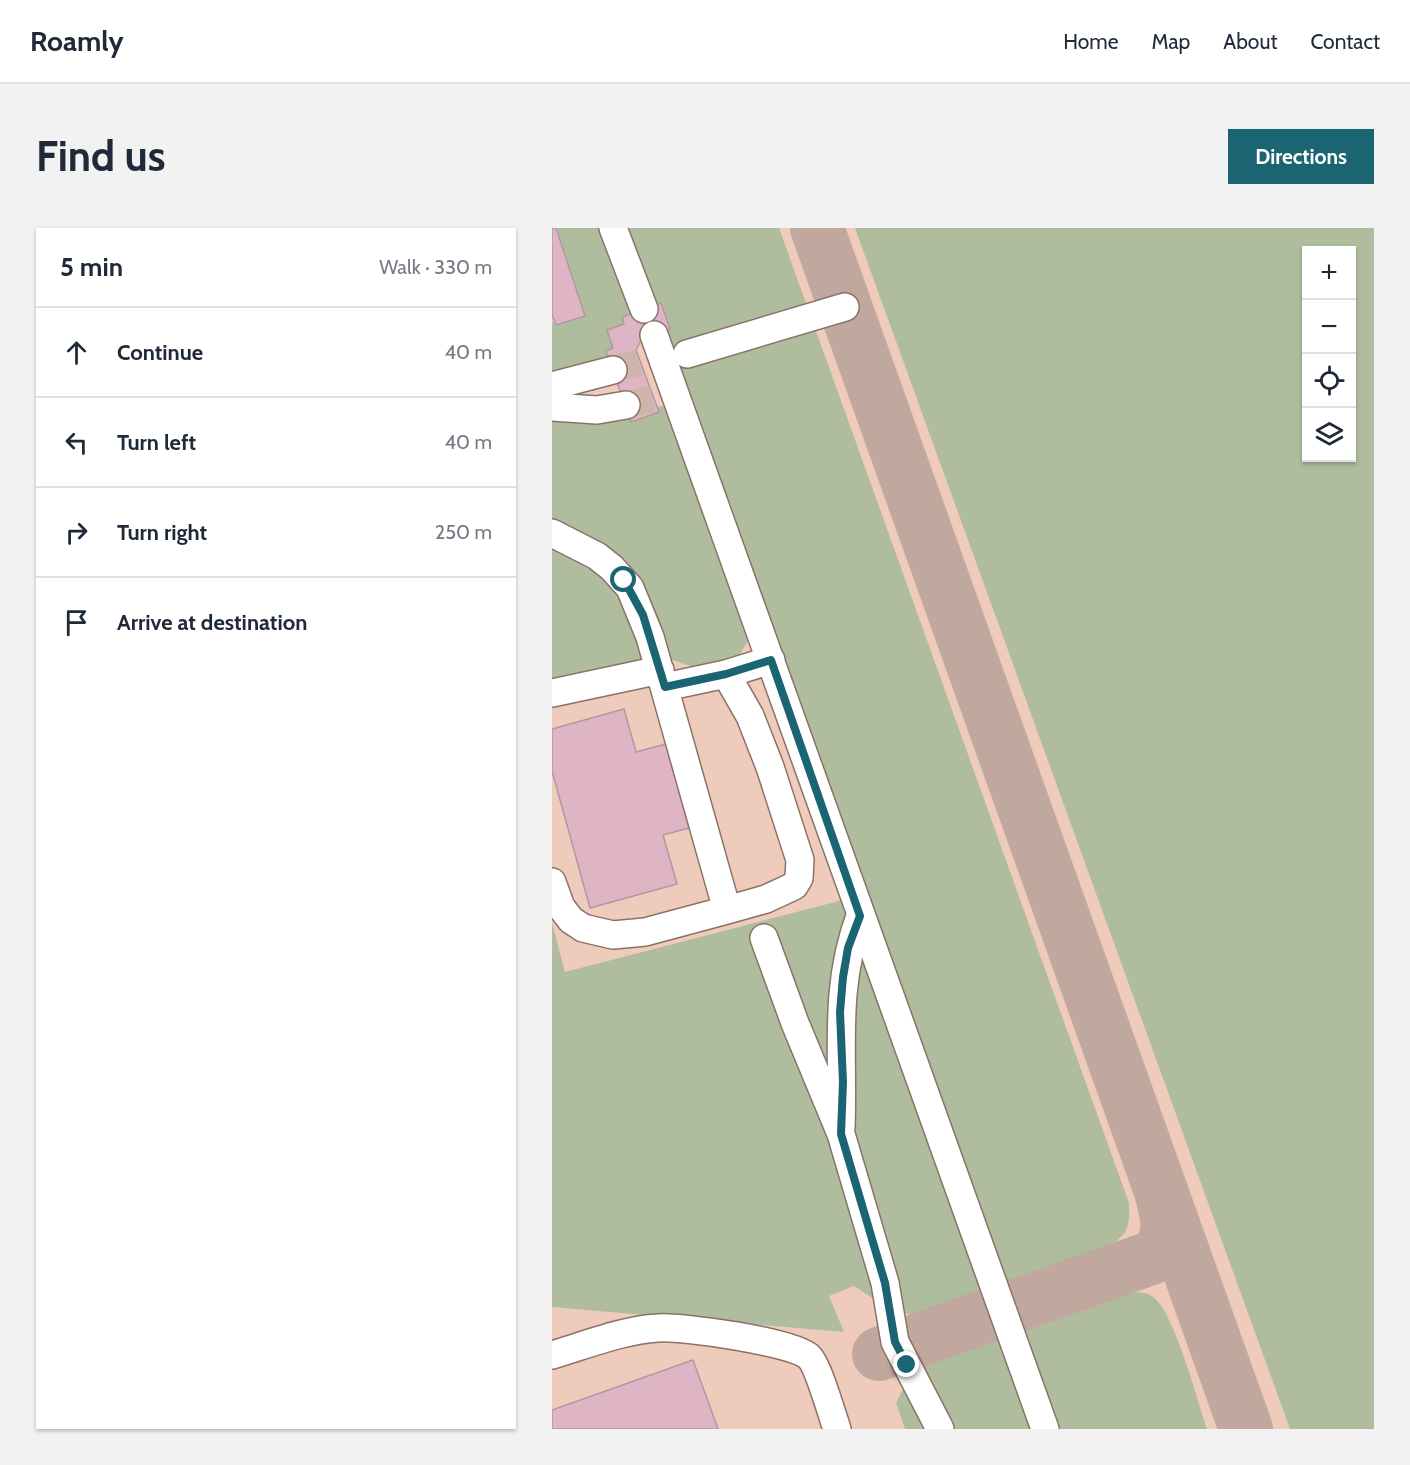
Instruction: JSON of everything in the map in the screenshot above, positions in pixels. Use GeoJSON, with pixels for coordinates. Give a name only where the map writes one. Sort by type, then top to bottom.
{"type":"FeatureCollection","features":[{"type":"Feature","properties":{"kind":"lane"},"geometry":{"type":"LineString","coordinates":[[613,228],[644,309]]}},
{"type":"Feature","properties":{"kind":"lane"},"geometry":{"type":"LineString","coordinates":[[845,307],[661,352],[665,395],[771,660],[860,916],[1045,1429]]}},
{"type":"Feature","properties":{"kind":"lane"},"geometry":{"type":"LineString","coordinates":[[552,386],[613,370]]}},
{"type":"Feature","properties":{"kind":"lane"},"geometry":{"type":"LineString","coordinates":[[552,407],[597,410],[626,405]]}},
{"type":"Feature","properties":{"kind":"lane"},"geometry":{"type":"LineString","coordinates":[[552,533],[597,556],[624,580],[643,615],[727,910]]}},
{"type":"Feature","properties":{"kind":"lane"},"geometry":{"type":"LineString","coordinates":[[552,693],[662,679],[726,674],[771,660]]}},
{"type":"Feature","properties":{"kind":"lane"},"geometry":{"type":"LineString","coordinates":[[552,882],[561,907],[572,920],[583,928],[614,935],[645,932],[727,910],[788,891],[794,886],[801,871],[800,860],[770,766],[750,716],[726,674]]}},
{"type":"Feature","properties":{"kind":"lane"},"geometry":{"type":"LineString","coordinates":[[841,1134],[842,989],[848,948],[860,916]]}},
{"type":"Feature","properties":{"kind":"lane"},"geometry":{"type":"LineString","coordinates":[[764,938],[795,1023],[841,1134],[885,1283],[895,1342],[940,1429]]}},
{"type":"Feature","properties":{"kind":"lane"},"geometry":{"type":"LineString","coordinates":[[552,1355],[636,1331],[658,1328],[687,1329],[801,1350],[811,1358],[837,1429]]}},
{"type":"Feature","properties":{"kind":"shaded area"},"geometry":{"type":"Polygon","coordinates":[[[552,228],[1374,228],[1374,1429],[552,1429],[552,228]]]}},
{"type":"Feature","properties":{"kind":"green space"},"geometry":{"type":"Polygon","coordinates":[[[556,228],[602,228],[633,312],[622,317],[624,324],[607,330],[613,348],[606,351],[610,361],[552,376],[552,321],[556,325],[585,316],[556,228]]]}},
{"type":"Feature","properties":{"kind":"green space"},"geometry":{"type":"Polygon","coordinates":[[[626,228],[779,228],[1129,1203],[1129,1221],[1125,1232],[1122,1237],[1101,1250],[913,1316],[877,1301],[854,1286],[829,1296],[844,1332],[552,1307],[552,923],[565,972],[835,902],[858,893],[626,228]]]}},
{"type":"Feature","properties":{"kind":"green space"},"geometry":{"type":"Polygon","coordinates":[[[855,228],[1374,228],[1374,1429],[1290,1429],[855,228]]]}},
{"type":"Feature","properties":{"kind":"green space"},"geometry":{"type":"Polygon","coordinates":[[[657,407],[667,408],[752,635],[738,657],[699,669],[667,658],[655,613],[552,520],[552,414],[628,412],[632,422],[658,412],[657,407]]]}},
{"type":"Feature","properties":{"kind":"green space"},"geometry":{"type":"Polygon","coordinates":[[[552,543],[614,583],[646,659],[552,684],[552,543]]]}},
{"type":"Feature","properties":{"kind":"green space"},"geometry":{"type":"Polygon","coordinates":[[[1131,1292],[1150,1295],[1159,1303],[1167,1316],[1184,1356],[1207,1429],[905,1429],[896,1403],[906,1383],[921,1365],[1131,1292]]]}},
{"type":"Feature","properties":{"kind":"building"},"geometry":{"type":"Polygon","coordinates":[[[552,228],[556,228],[585,316],[556,325],[552,315],[552,228]]]}},
{"type":"Feature","properties":{"kind":"building"},"geometry":{"type":"Polygon","coordinates":[[[661,303],[670,329],[641,340],[636,350],[659,412],[631,422],[606,351],[613,348],[607,330],[624,324],[622,317],[661,303]]]}},
{"type":"Feature","properties":{"kind":"building"},"geometry":{"type":"Polygon","coordinates":[[[624,709],[636,752],[666,744],[689,828],[663,835],[677,884],[590,908],[552,771],[552,729],[624,709]]]}},
{"type":"Feature","properties":{"kind":"building"},"geometry":{"type":"Polygon","coordinates":[[[693,1360],[718,1429],[552,1429],[552,1410],[693,1360]]]}},
{"type":"Feature","properties":{"kind":"taxiway"},"geometry":{"type":"LineString","coordinates":[[817,228],[1246,1429]]}},
{"type":"Feature","properties":{"kind":"taxiway"},"geometry":{"type":"LineString","coordinates":[[879,1354],[1151,1258],[1163,1246],[1166,1238],[1167,1221],[1162,1195]]}},
{"type":"Feature","properties":{"kind":"tunnel"},"geometry":{"type":"LineString","coordinates":[[613,370],[640,362]]}},
{"type":"Feature","properties":{"kind":"tunnel"},"geometry":{"type":"LineString","coordinates":[[626,405],[654,398]]}},
{"type":"Feature","properties":{"kind":"route"},"geometry":{"type":"LineString","coordinates":[[624,580],[643,615],[665,687],[726,674],[771,660],[860,916],[848,948],[843,977],[840,1012],[843,1082],[841,1134],[885,1283],[888,1314],[895,1342],[907,1365]]}}]}
